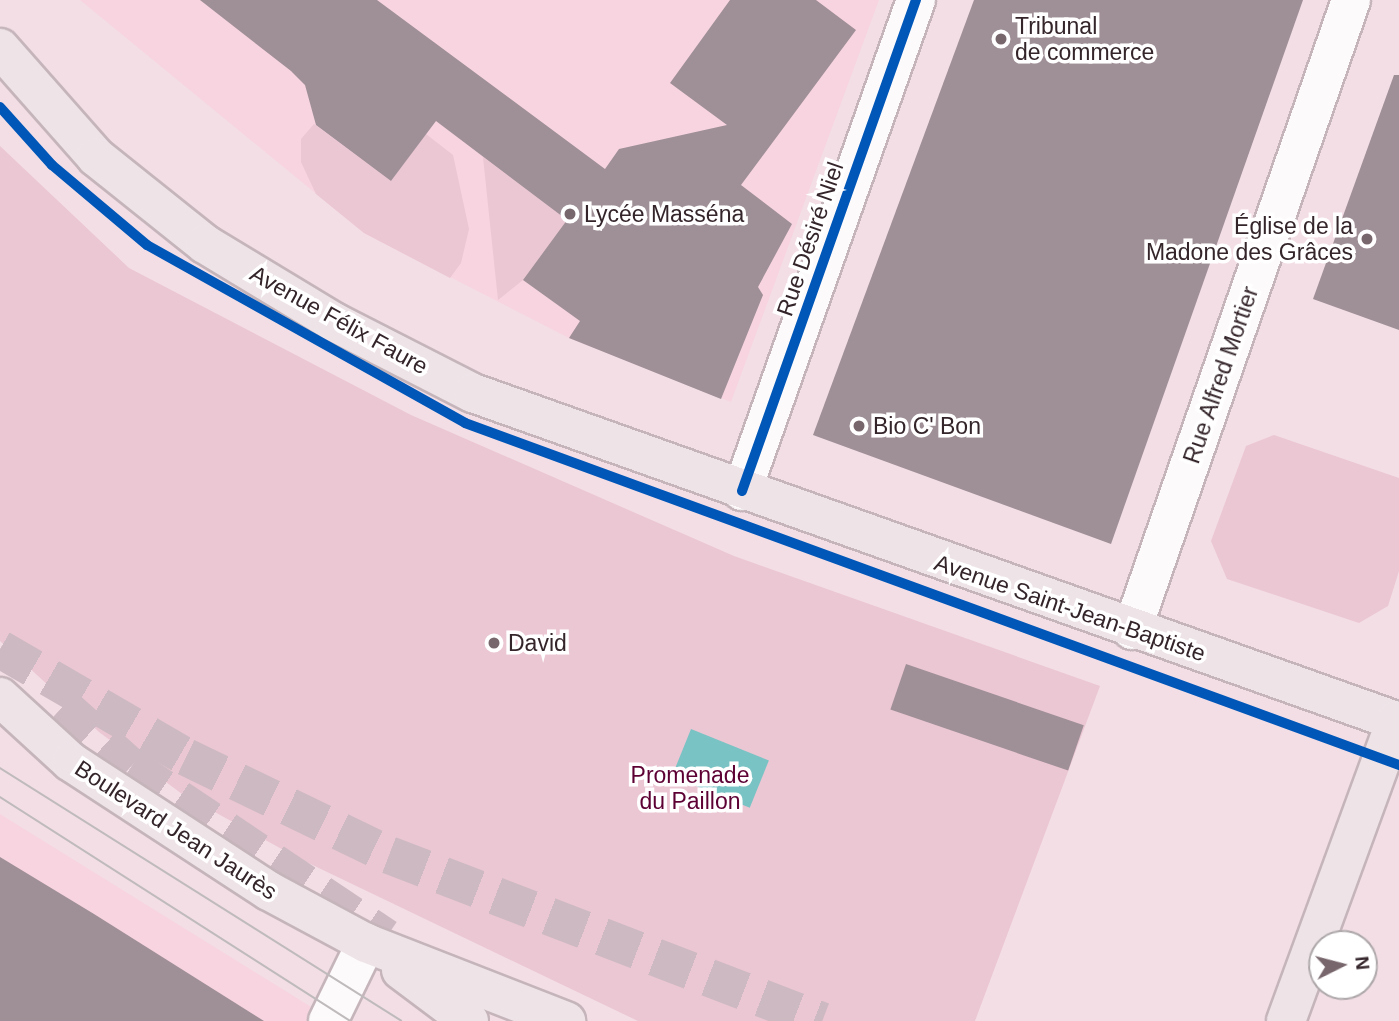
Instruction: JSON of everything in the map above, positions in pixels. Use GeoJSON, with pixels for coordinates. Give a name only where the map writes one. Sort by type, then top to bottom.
{"type":"FeatureCollection","features":[{"type":"Feature","properties":{"kind":"main road","name":"Avenue Félix Faure"},"geometry":{"type":"LineString","coordinates":[[0,48],[96,157],[205,244],[334,322],[473,393],[742,491]]}},
{"type":"Feature","properties":{"kind":"main road","name":"Avenue Saint-Jean-Baptiste"},"geometry":{"type":"LineString","coordinates":[[742,491],[1132,630],[1398,719]]}},
{"type":"Feature","properties":{"kind":"main road","name":"Boulevard Jean Jaurès"},"geometry":{"type":"LineString","coordinates":[[0,697],[71,762],[166,827],[366,943],[469,1021]]}},
{"type":"Feature","properties":{"kind":"main road"},"geometry":{"type":"LineString","coordinates":[[1286,1021],[1398,719]]}},
{"type":"Feature","properties":{"kind":"main road","name":"Boulevard Jean Jaurès"},"geometry":{"type":"LineString","coordinates":[[366,943],[566,1021]]}},
{"type":"Feature","properties":{"kind":"street","name":"Rue Désiré Niel"},"geometry":{"type":"LineString","coordinates":[[742,491],[916,0]]}},
{"type":"Feature","properties":{"kind":"street","name":"Rue Alfred Mortier"},"geometry":{"type":"LineString","coordinates":[[1132,630],[1351,0]]}},
{"type":"Feature","properties":{"kind":"street"},"geometry":{"type":"LineString","coordinates":[[328,1021],[366,943]]}},
{"type":"Feature","properties":{"kind":"shaded area","name":"Lycée Masséna"},"geometry":{"type":"Polygon","coordinates":[[[80,0],[879,0],[731,402],[569,338],[364,233],[80,0]]]}},
{"type":"Feature","properties":{"kind":"shaded area"},"geometry":{"type":"Polygon","coordinates":[[[0,814],[334,1021],[0,1021],[0,814]]]}},
{"type":"Feature","properties":{"kind":"green space"},"geometry":{"type":"Polygon","coordinates":[[[314,124],[391,181],[426,134],[453,155],[469,229],[461,263],[450,278],[364,233],[316,194],[301,162],[301,139],[314,124]]]}},
{"type":"Feature","properties":{"kind":"green space","name":"Promenade du Paillon"},"geometry":{"type":"Polygon","coordinates":[[[0,146],[129,268],[411,415],[734,556],[1100,686],[975,1021],[638,1021],[298,858],[182,794],[99,732],[0,641],[0,146]]]}},
{"type":"Feature","properties":{"kind":"green space"},"geometry":{"type":"Polygon","coordinates":[[[483,157],[567,220],[523,280],[498,300],[483,157]]]}},
{"type":"Feature","properties":{"kind":"green space"},"geometry":{"type":"Polygon","coordinates":[[[1274,435],[1399,478],[1399,571],[1388,606],[1359,623],[1227,579],[1211,541],[1246,446],[1274,435]]]}},
{"type":"Feature","properties":{"kind":"water"},"geometry":{"type":"Polygon","coordinates":[[[691,729],[769,760],[750,808],[672,776],[691,729]]]}},
{"type":"Feature","properties":{"kind":"building"},"geometry":{"type":"Polygon","coordinates":[[[200,0],[377,0],[605,169],[619,149],[727,125],[670,83],[730,0],[816,0],[856,30],[741,185],[792,224],[758,287],[763,295],[721,399],[569,338],[580,321],[523,280],[567,220],[436,121],[391,181],[316,125],[305,85],[291,71],[200,0]]]}},
{"type":"Feature","properties":{"kind":"building"},"geometry":{"type":"Polygon","coordinates":[[[974,0],[1303,0],[1111,544],[813,435],[974,0]]]}},
{"type":"Feature","properties":{"kind":"building","name":"Église de la Madone des Grâces"},"geometry":{"type":"Polygon","coordinates":[[[1394,75],[1399,75],[1399,330],[1313,299],[1394,75]]]}},
{"type":"Feature","properties":{"kind":"building"},"geometry":{"type":"Polygon","coordinates":[[[906,664],[1084,725],[1068,771],[890,709],[906,664]]]}},
{"type":"Feature","properties":{"kind":"building"},"geometry":{"type":"Polygon","coordinates":[[[0,857],[94,914],[264,1021],[0,1021],[0,857]]]}},
{"type":"Feature","properties":{"kind":"tunnel"},"geometry":{"type":"LineString","coordinates":[[0,649],[186,757],[389,855],[822,1021]]}},
{"type":"Feature","properties":{"kind":"tunnel"},"geometry":{"type":"LineString","coordinates":[[63,706],[131,767],[386,938]]}},
{"type":"Feature","properties":{"kind":"tram line"},"geometry":{"type":"LineString","coordinates":[[0,768],[401,1021]]}},
{"type":"Feature","properties":{"kind":"tram line"},"geometry":{"type":"LineString","coordinates":[[0,797],[350,1021]]}},
{"type":"Feature","properties":{"kind":"cycle path"},"geometry":{"type":"LineString","coordinates":[[742,491],[916,0]]}},
{"type":"Feature","properties":{"kind":"cycle path"},"geometry":{"type":"LineString","coordinates":[[0,107],[52,165],[147,245],[465,423],[1399,765]]}},
{"type":"Feature","properties":{"kind":"place","name":"Tribunal de commerce"},"geometry":{"type":"Point","coordinates":[1001,39]}},
{"type":"Feature","properties":{"kind":"place","name":"Lycée Masséna"},"geometry":{"type":"Point","coordinates":[570,214]}},
{"type":"Feature","properties":{"kind":"place","name":"Église de la Madone des Grâces"},"geometry":{"type":"Point","coordinates":[1367,239]}},
{"type":"Feature","properties":{"kind":"place","name":"Bio C' Bon"},"geometry":{"type":"Point","coordinates":[859,426]}},
{"type":"Feature","properties":{"kind":"place","name":"David"},"geometry":{"type":"Point","coordinates":[494,643]}}]}
